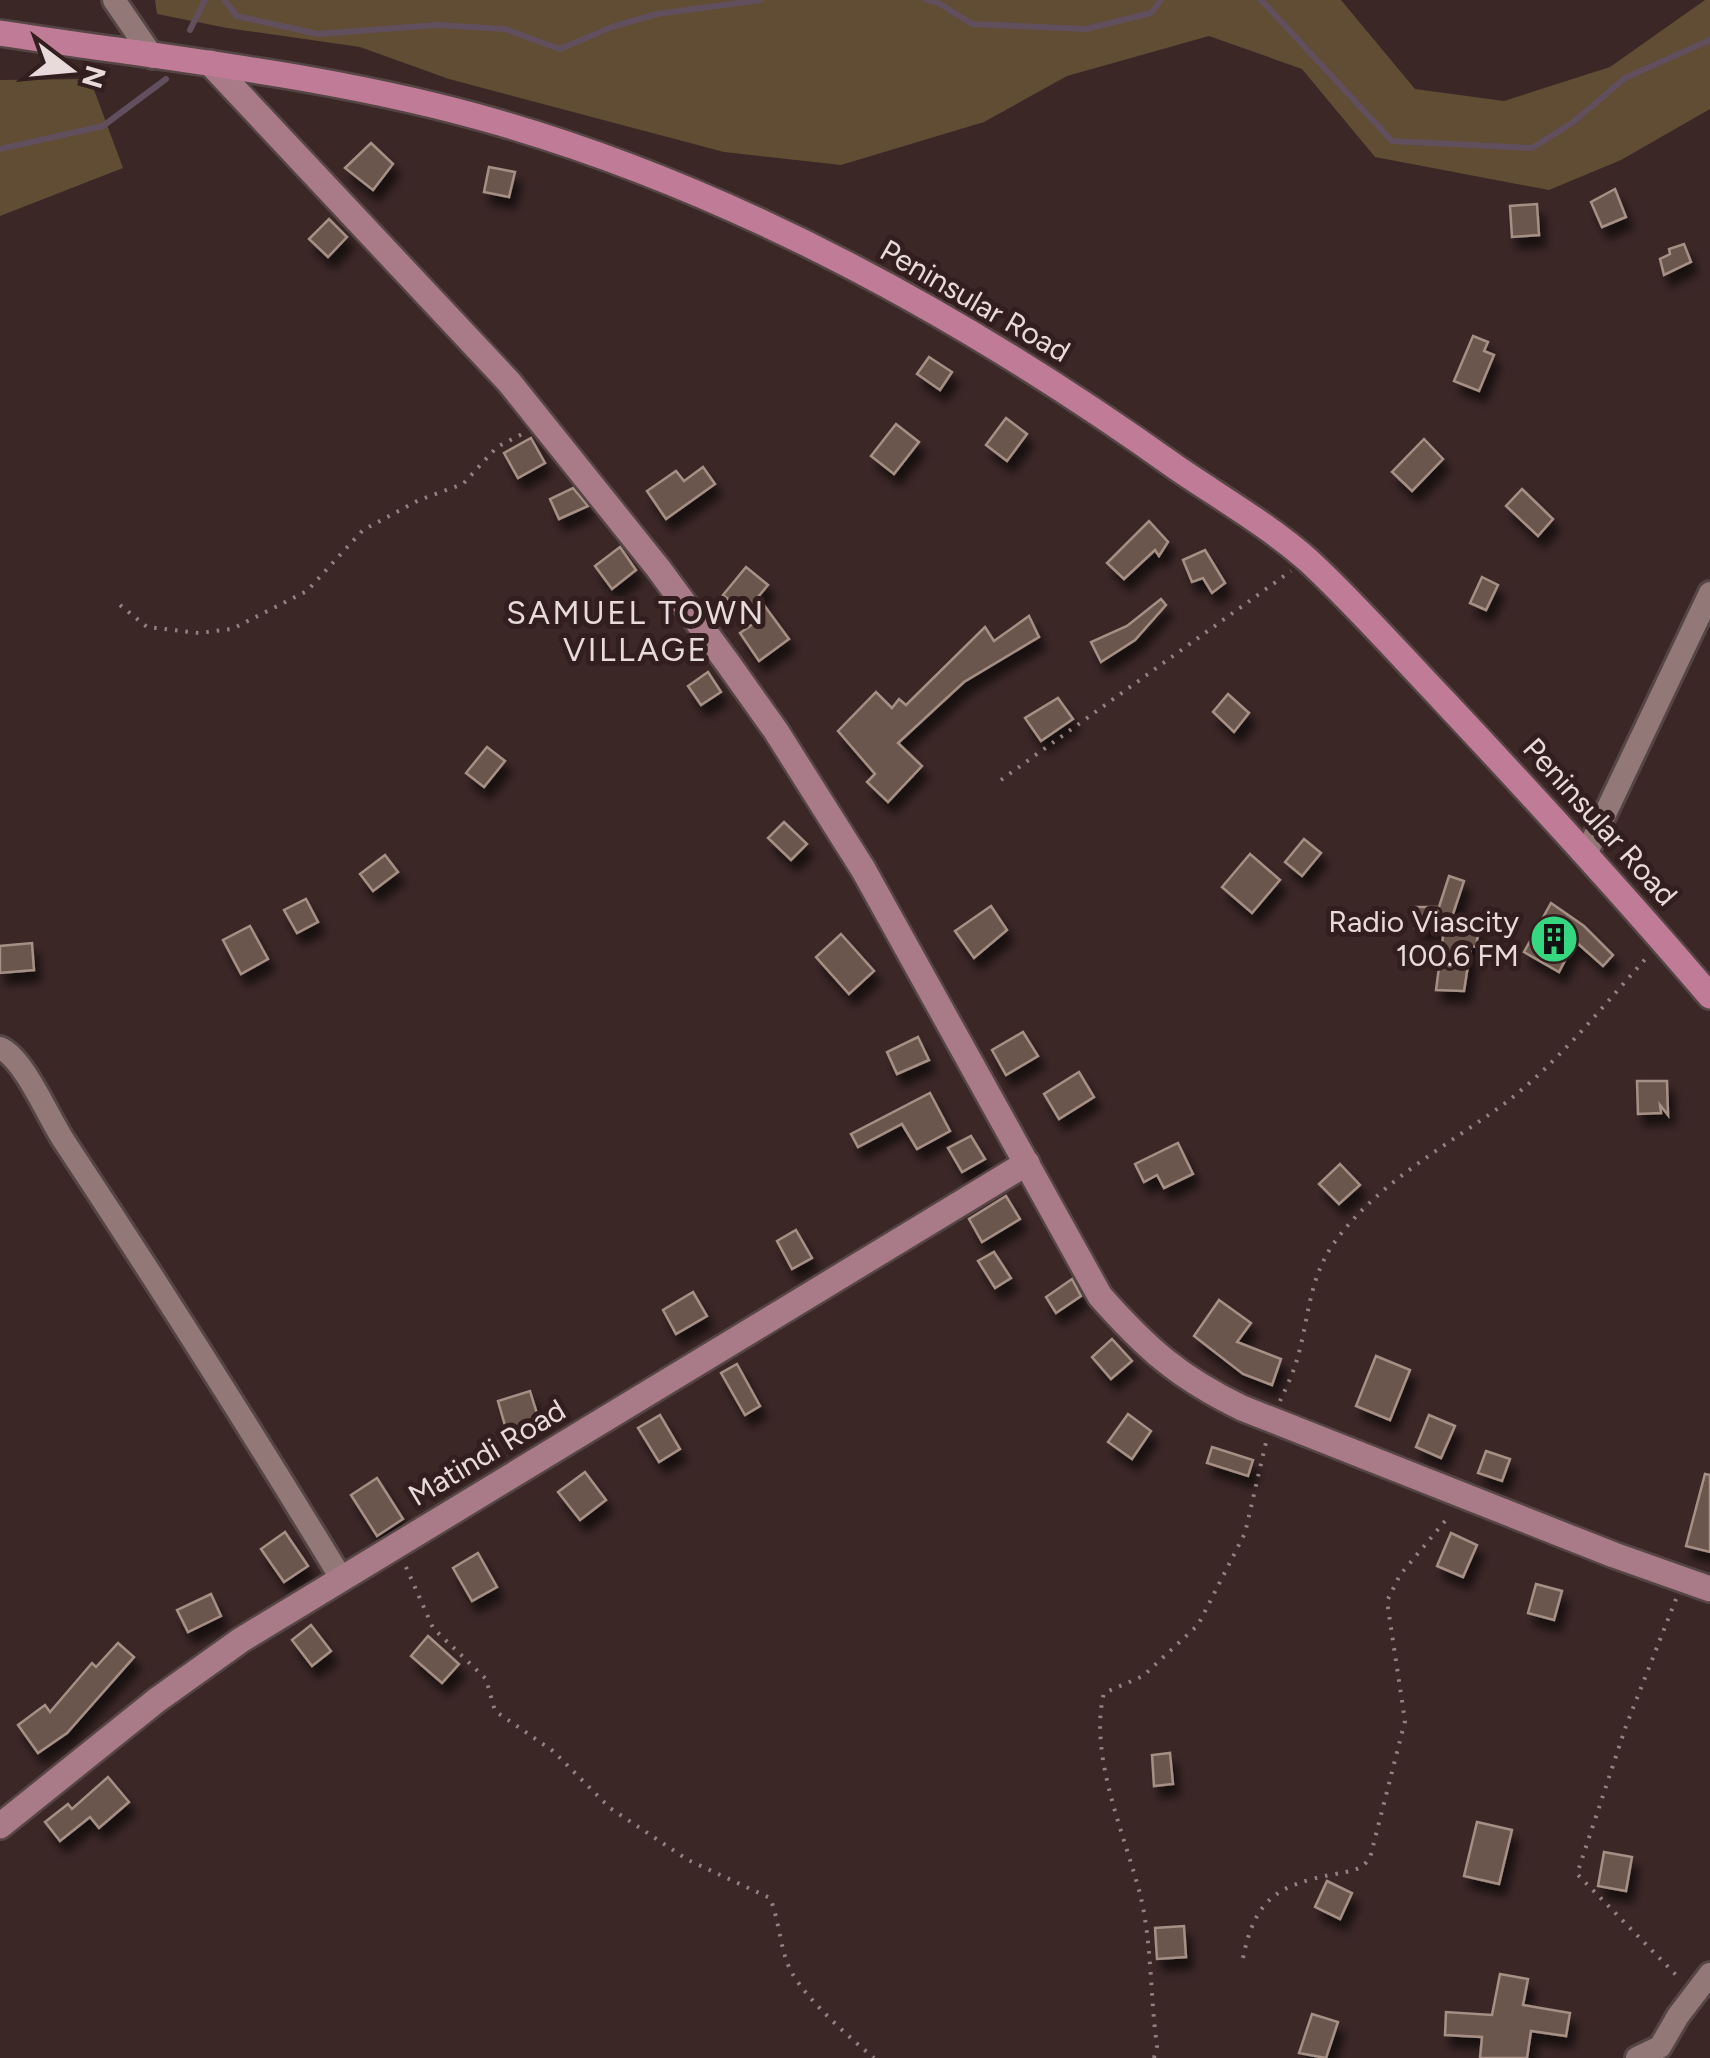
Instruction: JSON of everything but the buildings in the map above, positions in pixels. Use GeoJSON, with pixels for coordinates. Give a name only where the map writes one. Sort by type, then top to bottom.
{"type":"FeatureCollection","features":[{"type":"Feature","properties":{"kind":"main road","name":"Peninsular Road"},"geometry":{"type":"LineString","coordinates":[[0,33],[361,88],[503,124],[593,154],[751,217],[862,272],[1052,383],[1307,560],[1587,852],[1710,996]]}},
{"type":"Feature","properties":{"kind":"street"},"geometry":{"type":"LineString","coordinates":[[114,0],[153,57]]}},
{"type":"Feature","properties":{"kind":"street"},"geometry":{"type":"LineString","coordinates":[[210,63],[508,382],[658,568],[776,731],[862,869],[1100,1296],[1144,1346],[1197,1386],[1272,1419],[1710,1589]]}},
{"type":"Feature","properties":{"kind":"street"},"geometry":{"type":"LineString","coordinates":[[1587,852],[1710,593]]}},
{"type":"Feature","properties":{"kind":"street"},"geometry":{"type":"LineString","coordinates":[[0,1048],[16,1059],[49,1118],[216,1372],[341,1578]]}},
{"type":"Feature","properties":{"kind":"street","name":"Matindi Road"},"geometry":{"type":"LineString","coordinates":[[0,1826],[157,1700],[241,1640],[1027,1163]]}},
{"type":"Feature","properties":{"kind":"street"},"geometry":{"type":"LineString","coordinates":[[1637,2058],[1660,2047],[1710,1974]]}},
{"type":"Feature","properties":{"kind":"path"},"geometry":{"type":"LineString","coordinates":[[120,605],[146,627],[199,634],[232,629],[307,591],[363,530],[419,500],[463,484],[497,448],[542,424]]}},
{"type":"Feature","properties":{"kind":"path"},"geometry":{"type":"LineString","coordinates":[[1000,780],[1307,560]]}},
{"type":"Feature","properties":{"kind":"path"},"geometry":{"type":"LineString","coordinates":[[1154,2058],[1141,1900],[1122,1844],[1106,1774],[1100,1708],[1104,1693],[1143,1676],[1198,1625],[1244,1532],[1272,1419],[1296,1365],[1312,1286],[1332,1246],[1363,1208],[1425,1157],[1507,1102],[1559,1052],[1662,940]]}},
{"type":"Feature","properties":{"kind":"path"},"geometry":{"type":"LineString","coordinates":[[1243,1958],[1252,1920],[1272,1898],[1297,1881],[1360,1869],[1370,1858],[1406,1721],[1387,1601],[1400,1575],[1466,1496]]}},
{"type":"Feature","properties":{"kind":"path"},"geometry":{"type":"LineString","coordinates":[[395,1545],[433,1628],[486,1679],[494,1711],[553,1751],[610,1808],[688,1860],[770,1898],[780,1920],[783,1950],[792,1974],[846,2034],[874,2058]]}},
{"type":"Feature","properties":{"kind":"path"},"geometry":{"type":"LineString","coordinates":[[1683,1580],[1626,1726],[1577,1874],[1694,1993]]}},
{"type":"Feature","properties":{"kind":"shaded area"},"geometry":{"type":"Polygon","coordinates":[[[155,0],[1341,0],[1415,89],[1504,101],[1610,67],[1710,0],[1710,109],[1621,160],[1549,190],[1375,157],[1302,69],[1209,36],[1067,76],[984,122],[841,165],[724,152],[449,79],[360,47],[157,14],[155,0]]]}},
{"type":"Feature","properties":{"kind":"shaded area"},"geometry":{"type":"Polygon","coordinates":[[[90,79],[123,168],[0,216],[0,80],[90,79]]]}},
{"type":"Feature","properties":{"kind":"waterway"},"geometry":{"type":"LineString","coordinates":[[190,30],[205,0]]}},
{"type":"Feature","properties":{"kind":"waterway"},"geometry":{"type":"LineString","coordinates":[[224,0],[237,16],[318,34],[437,25],[505,29],[560,49],[612,27],[657,14],[761,0]]}},
{"type":"Feature","properties":{"kind":"waterway"},"geometry":{"type":"LineString","coordinates":[[927,0],[972,24],[1086,29],[1151,13],[1161,0]]}},
{"type":"Feature","properties":{"kind":"waterway"},"geometry":{"type":"LineString","coordinates":[[1261,0],[1392,141],[1532,148],[1572,123],[1625,78],[1710,40]]}},
{"type":"Feature","properties":{"kind":"waterway"},"geometry":{"type":"LineString","coordinates":[[0,149],[103,126],[166,79]]}},
{"type":"Feature","properties":{"kind":"place","name":"Radio Viascity 100.6 FM"},"geometry":{"type":"Point","coordinates":[1554,939]}},
{"type":"Feature","properties":{"kind":"district","name":"SAMUEL TOWN VILLAGE"},"geometry":{"type":"Point","coordinates":[636,632]}}]}
